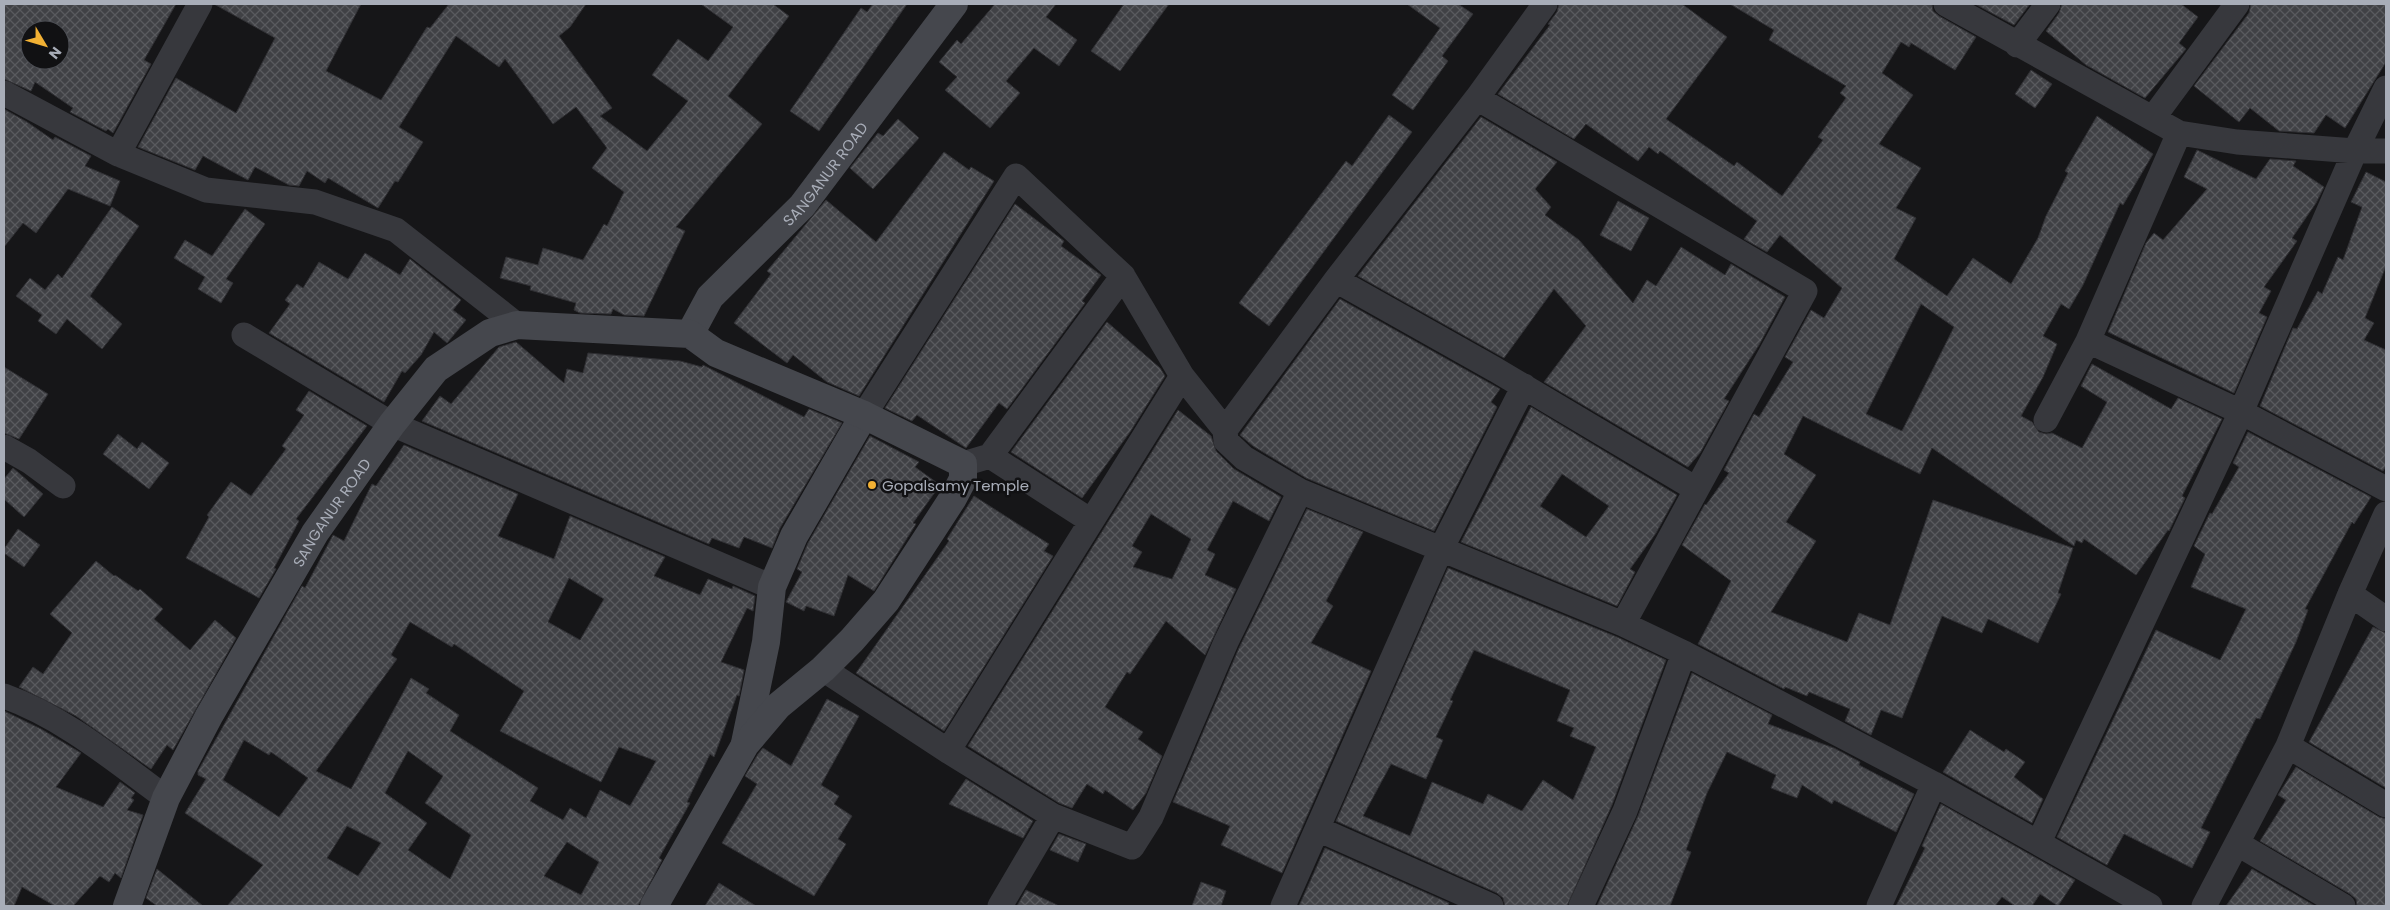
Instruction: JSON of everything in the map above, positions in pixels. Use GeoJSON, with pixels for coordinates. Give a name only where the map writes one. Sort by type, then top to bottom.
{"type":"FeatureCollection","features":[{"type":"Feature","properties":{"kind":"main road","name":"SANGANUR ROAD"},"geometry":{"type":"LineString","coordinates":[[127,906],[166,798],[209,716],[315,533],[392,424],[436,370],[490,333],[517,325],[690,334],[710,297],[802,206],[954,4]]}},
{"type":"Feature","properties":{"kind":"main road"},"geometry":{"type":"LineString","coordinates":[[654,906],[745,745],[778,706],[823,669],[852,640],[886,601],[953,498],[962,479],[963,464],[864,415],[716,353],[690,334]]}},
{"type":"Feature","properties":{"kind":"main road"},"geometry":{"type":"LineString","coordinates":[[745,745],[766,642],[772,587],[794,536],[864,415]]}},
{"type":"Feature","properties":{"kind":"street"},"geometry":{"type":"LineString","coordinates":[[118,154],[200,4]]}},
{"type":"Feature","properties":{"kind":"street"},"geometry":{"type":"LineString","coordinates":[[1224,430],[1336,280],[1477,98],[1545,4]]}},
{"type":"Feature","properties":{"kind":"street"},"geometry":{"type":"LineString","coordinates":[[1946,4],[2179,133],[2237,142],[2355,151],[2386,151]]}},
{"type":"Feature","properties":{"kind":"street"},"geometry":{"type":"LineString","coordinates":[[2018,45],[2048,4]]}},
{"type":"Feature","properties":{"kind":"street"},"geometry":{"type":"LineString","coordinates":[[2153,118],[2237,4]]}},
{"type":"Feature","properties":{"kind":"street"},"geometry":{"type":"LineString","coordinates":[[2039,842],[2241,412],[2355,151],[2386,88]]}},
{"type":"Feature","properties":{"kind":"street"},"geometry":{"type":"LineString","coordinates":[[4,93],[118,154],[206,190],[314,202],[396,230],[483,296],[517,325]]}},
{"type":"Feature","properties":{"kind":"street"},"geometry":{"type":"LineString","coordinates":[[1477,98],[1805,291],[1623,624]]}},
{"type":"Feature","properties":{"kind":"street"},"geometry":{"type":"LineString","coordinates":[[2046,420],[2088,341],[2179,133]]}},
{"type":"Feature","properties":{"kind":"street"},"geometry":{"type":"LineString","coordinates":[[864,415],[1016,176],[1123,276],[1182,376],[1224,430],[1226,441],[1244,458],[1300,491],[1623,624],[1684,653],[1934,784],[2150,906]]}},
{"type":"Feature","properties":{"kind":"street"},"geometry":{"type":"LineString","coordinates":[[963,464],[990,456],[1123,276]]}},
{"type":"Feature","properties":{"kind":"street"},"geometry":{"type":"LineString","coordinates":[[1336,280],[1524,386],[1696,489]]}},
{"type":"Feature","properties":{"kind":"street"},"geometry":{"type":"LineString","coordinates":[[244,335],[392,424],[772,587]]}},
{"type":"Feature","properties":{"kind":"street"},"geometry":{"type":"LineString","coordinates":[[2088,341],[2241,412],[2386,489]]}},
{"type":"Feature","properties":{"kind":"street"},"geometry":{"type":"LineString","coordinates":[[948,751],[1182,376]]}},
{"type":"Feature","properties":{"kind":"street"},"geometry":{"type":"LineString","coordinates":[[1283,906],[1441,549],[1524,386]]}},
{"type":"Feature","properties":{"kind":"street"},"geometry":{"type":"LineString","coordinates":[[4,447],[63,486]]}},
{"type":"Feature","properties":{"kind":"street"},"geometry":{"type":"LineString","coordinates":[[990,456],[1091,521]]}},
{"type":"Feature","properties":{"kind":"street"},"geometry":{"type":"LineString","coordinates":[[823,669],[1052,816],[1132,847],[1151,817],[1226,642],[1300,491]]}},
{"type":"Feature","properties":{"kind":"street"},"geometry":{"type":"LineString","coordinates":[[2204,906],[2288,746],[2350,594],[2386,514]]}},
{"type":"Feature","properties":{"kind":"street"},"geometry":{"type":"LineString","coordinates":[[2350,594],[2386,619]]}},
{"type":"Feature","properties":{"kind":"street"},"geometry":{"type":"LineString","coordinates":[[1581,906],[1625,811],[1684,653]]}},
{"type":"Feature","properties":{"kind":"street"},"geometry":{"type":"LineString","coordinates":[[4,696],[38,709],[80,735],[166,798]]}},
{"type":"Feature","properties":{"kind":"street"},"geometry":{"type":"LineString","coordinates":[[2288,746],[2386,804]]}},
{"type":"Feature","properties":{"kind":"street"},"geometry":{"type":"LineString","coordinates":[[1878,906],[1934,784]]}},
{"type":"Feature","properties":{"kind":"street"},"geometry":{"type":"LineString","coordinates":[[1000,906],[1052,816]]}},
{"type":"Feature","properties":{"kind":"street"},"geometry":{"type":"LineString","coordinates":[[1318,829],[1491,906]]}},
{"type":"Feature","properties":{"kind":"street"},"geometry":{"type":"LineString","coordinates":[[2238,844],[2343,906]]}},
{"type":"Feature","properties":{"kind":"building"},"geometry":{"type":"Polygon","coordinates":[[[4,4],[176,4],[144,60],[151,64],[113,133],[70,112],[73,108],[35,82],[31,91],[4,79],[4,4]]]}},
{"type":"Feature","properties":{"kind":"building"},"geometry":{"type":"Polygon","coordinates":[[[214,4],[361,4],[326,71],[381,100],[427,27],[430,28],[449,4],[586,4],[570,27],[559,36],[612,108],[600,116],[647,151],[688,101],[652,75],[678,39],[708,61],[733,27],[701,4],[773,4],[789,16],[728,96],[762,124],[676,227],[685,231],[644,316],[624,315],[613,309],[611,314],[580,313],[574,310],[576,303],[530,290],[531,286],[500,278],[506,257],[538,265],[543,248],[583,260],[604,224],[607,226],[624,192],[592,168],[607,148],[576,107],[553,124],[505,59],[499,67],[456,36],[399,127],[423,142],[398,182],[395,181],[378,208],[328,178],[325,183],[307,171],[299,186],[289,185],[255,167],[248,180],[203,156],[195,170],[138,147],[176,78],[236,113],[275,38],[214,4]]]}},
{"type":"Feature","properties":{"kind":"building"},"geometry":{"type":"Polygon","coordinates":[[[873,4],[907,4],[819,131],[790,111],[861,8],[867,12],[873,4]]]}},
{"type":"Feature","properties":{"kind":"building"},"geometry":{"type":"Polygon","coordinates":[[[995,4],[1056,4],[1046,17],[1077,40],[1059,66],[1034,48],[1006,81],[1020,93],[990,128],[945,90],[957,77],[939,62],[957,40],[961,44],[995,4]]]}},
{"type":"Feature","properties":{"kind":"building"},"geometry":{"type":"Polygon","coordinates":[[[1124,4],[1169,4],[1120,71],[1091,51],[1124,4]]]}},
{"type":"Feature","properties":{"kind":"building"},"geometry":{"type":"Polygon","coordinates":[[[1407,4],[1458,4],[1473,14],[1442,56],[1448,61],[1413,110],[1392,95],[1440,28],[1407,4]]]}},
{"type":"Feature","properties":{"kind":"building"},"geometry":{"type":"Polygon","coordinates":[[[1559,4],[1682,4],[1727,37],[1666,119],[1734,166],[1737,162],[1782,196],[1823,140],[1818,137],[1846,98],[1840,93],[1846,86],[1769,40],[1774,30],[1730,4],[1932,4],[1933,11],[1939,16],[1976,37],[1955,70],[1911,43],[1909,47],[1901,42],[1882,73],[1913,95],[1879,144],[1921,168],[1896,208],[1916,218],[1894,259],[1947,296],[1973,258],[2011,284],[2038,238],[2046,216],[2068,173],[2065,171],[2097,116],[2153,154],[2123,205],[2120,203],[2083,285],[2069,309],[2061,304],[2043,336],[2057,344],[2043,377],[2021,416],[2032,422],[2039,432],[2052,433],[2082,448],[2107,402],[2081,386],[2092,364],[2171,409],[2178,398],[2222,419],[2182,496],[2185,498],[2169,531],[2136,575],[2084,539],[2082,543],[2076,540],[2074,546],[1932,448],[1920,474],[1803,416],[1784,454],[1816,475],[1786,522],[1816,541],[1771,612],[1847,642],[1859,613],[1890,625],[1933,500],[2073,548],[2058,593],[2061,594],[2038,643],[1988,619],[1982,633],[1942,616],[1902,718],[1881,710],[1871,735],[1845,721],[1850,709],[1809,692],[1807,696],[1785,687],[1784,689],[1698,644],[1731,581],[1682,545],[1705,504],[1729,473],[1724,470],[1754,414],[1759,417],[1793,362],[1785,357],[1811,310],[1824,318],[1842,288],[1780,235],[1767,252],[1744,239],[1757,221],[1660,151],[1658,154],[1649,147],[1638,161],[1586,124],[1574,139],[1498,94],[1550,25],[1548,24],[1557,12],[1559,4]],[[1921,304],[1866,414],[1902,431],[1954,327],[1921,304]]]}},
{"type":"Feature","properties":{"kind":"building"},"geometry":{"type":"Polygon","coordinates":[[[1975,4],[2030,4],[2014,25],[1975,4]]]}},
{"type":"Feature","properties":{"kind":"building"},"geometry":{"type":"Polygon","coordinates":[[[2062,4],[2181,4],[2198,17],[2179,43],[2186,49],[2145,98],[2086,65],[2046,31],[2059,13],[2062,4]]]}},
{"type":"Feature","properties":{"kind":"building"},"geometry":{"type":"Polygon","coordinates":[[[2251,4],[2386,4],[2386,62],[2345,128],[2326,115],[2314,133],[2279,131],[2250,108],[2239,122],[2194,86],[2249,13],[2251,4]]]}},
{"type":"Feature","properties":{"kind":"building"},"geometry":{"type":"Polygon","coordinates":[[[2031,70],[2052,84],[2035,108],[2015,94],[2031,70]]]}},
{"type":"Feature","properties":{"kind":"building"},"geometry":{"type":"Polygon","coordinates":[[[4,109],[53,140],[55,137],[91,156],[85,166],[120,181],[110,206],[68,189],[36,233],[23,223],[4,247],[4,109]]]}},
{"type":"Feature","properties":{"kind":"building"},"geometry":{"type":"Polygon","coordinates":[[[1389,115],[1412,132],[1269,326],[1239,303],[1346,161],[1352,166],[1389,115]]]}},
{"type":"Feature","properties":{"kind":"building"},"geometry":{"type":"Polygon","coordinates":[[[1481,117],[1557,162],[1535,189],[1551,207],[1545,215],[1579,240],[1633,303],[1647,280],[1656,286],[1681,247],[1725,275],[1731,264],[1785,297],[1759,345],[1724,399],[1729,401],[1700,453],[1688,467],[1544,382],[1586,326],[1554,289],[1504,358],[1358,276],[1481,117]]]}},
{"type":"Feature","properties":{"kind":"building"},"geometry":{"type":"Polygon","coordinates":[[[898,119],[919,138],[873,189],[850,168],[878,133],[883,136],[898,119]]]}},
{"type":"Feature","properties":{"kind":"building"},"geometry":{"type":"Polygon","coordinates":[[[2197,150],[2256,179],[2270,159],[2296,161],[2293,166],[2324,187],[2316,203],[2292,238],[2297,241],[2264,287],[2271,291],[2259,313],[2267,317],[2234,393],[2108,332],[2146,243],[2154,233],[2163,240],[2207,189],[2184,177],[2197,150]]]}},
{"type":"Feature","properties":{"kind":"building"},"geometry":{"type":"Polygon","coordinates":[[[944,152],[969,170],[971,167],[994,181],[859,396],[827,382],[793,355],[787,363],[734,323],[771,274],[767,271],[826,200],[876,242],[944,152]]]}},
{"type":"Feature","properties":{"kind":"building"},"geometry":{"type":"Polygon","coordinates":[[[2366,172],[2386,182],[2386,266],[2365,318],[2374,323],[2364,340],[2386,350],[2386,466],[2383,471],[2260,406],[2293,328],[2297,329],[2318,291],[2322,294],[2338,257],[2343,260],[2362,207],[2351,202],[2366,172]]]}},
{"type":"Feature","properties":{"kind":"building"},"geometry":{"type":"Polygon","coordinates":[[[1618,201],[1649,218],[1631,251],[1600,235],[1618,201]]]}},
{"type":"Feature","properties":{"kind":"building"},"geometry":{"type":"Polygon","coordinates":[[[1015,204],[1064,241],[1061,246],[1101,275],[1082,301],[1085,303],[1007,409],[999,403],[966,448],[917,415],[912,421],[885,408],[1015,204]]]}},
{"type":"Feature","properties":{"kind":"building"},"geometry":{"type":"Polygon","coordinates":[[[112,207],[139,226],[90,296],[122,324],[102,349],[67,319],[56,334],[38,321],[42,315],[16,296],[30,278],[45,290],[58,274],[62,278],[112,207]]]}},
{"type":"Feature","properties":{"kind":"building"},"geometry":{"type":"Polygon","coordinates":[[[245,209],[265,224],[226,279],[233,283],[221,303],[198,289],[205,277],[174,258],[185,240],[212,256],[245,209]]]}},
{"type":"Feature","properties":{"kind":"building"},"geometry":{"type":"Polygon","coordinates":[[[365,253],[400,275],[410,259],[461,300],[453,310],[466,320],[447,343],[434,332],[421,355],[405,373],[402,371],[384,402],[269,333],[290,304],[285,300],[297,284],[303,288],[319,262],[348,279],[365,253]]]}},
{"type":"Feature","properties":{"kind":"building"},"geometry":{"type":"Polygon","coordinates":[[[1340,299],[1500,389],[1491,402],[1497,407],[1434,531],[1306,478],[1253,446],[1240,435],[1340,299]]]}},
{"type":"Feature","properties":{"kind":"building"},"geometry":{"type":"Polygon","coordinates":[[[1107,322],[1160,368],[1165,376],[1130,432],[1082,498],[1011,452],[1107,322]]]}},
{"type":"Feature","properties":{"kind":"building"},"geometry":{"type":"Polygon","coordinates":[[[516,342],[564,383],[567,369],[583,373],[588,353],[680,361],[702,367],[703,365],[804,417],[809,409],[842,423],[780,528],[772,548],[744,537],[739,548],[712,538],[709,544],[422,421],[440,396],[451,404],[499,347],[516,342]]]}},
{"type":"Feature","properties":{"kind":"building"},"geometry":{"type":"Polygon","coordinates":[[[4,367],[48,394],[19,439],[4,433],[4,367]]]}},
{"type":"Feature","properties":{"kind":"building"},"geometry":{"type":"Polygon","coordinates":[[[309,391],[367,426],[296,519],[299,521],[274,568],[276,569],[259,598],[186,558],[209,517],[207,515],[231,482],[251,496],[286,449],[282,446],[304,415],[296,410],[309,391]]]}},
{"type":"Feature","properties":{"kind":"building"},"geometry":{"type":"Polygon","coordinates":[[[1531,407],[1677,495],[1656,533],[1630,569],[1635,572],[1617,606],[1461,542],[1531,407]],[[1562,474],[1540,506],[1586,537],[1609,506],[1562,474]]]}},
{"type":"Feature","properties":{"kind":"building"},"geometry":{"type":"Polygon","coordinates":[[[1178,410],[1211,436],[1216,451],[1234,469],[1281,497],[1269,521],[1233,501],[1207,550],[1215,554],[1205,575],[1236,589],[1205,655],[1166,621],[1130,674],[1127,672],[1105,707],[1143,732],[1138,739],[1162,756],[1146,793],[1133,810],[1105,790],[1103,794],[1087,784],[1072,808],[1059,803],[968,746],[1178,410]],[[1151,514],[1132,546],[1142,552],[1133,567],[1172,579],[1191,539],[1151,514]]]}},
{"type":"Feature","properties":{"kind":"building"},"geometry":{"type":"Polygon","coordinates":[[[2248,432],[2371,497],[2354,524],[2352,522],[2305,609],[2308,610],[2296,642],[2260,719],[2256,718],[2201,828],[2210,832],[2192,868],[2124,834],[2107,865],[2057,837],[2156,630],[2220,660],[2246,609],[2191,587],[2205,554],[2194,546],[2210,513],[2212,514],[2239,467],[2233,463],[2248,432]]]}},
{"type":"Feature","properties":{"kind":"building"},"geometry":{"type":"Polygon","coordinates":[[[118,434],[137,449],[142,442],[169,463],[149,489],[103,454],[118,434]]]}},
{"type":"Feature","properties":{"kind":"building","name":"Gopalsamy Temple"},"geometry":{"type":"Polygon","coordinates":[[[870,436],[919,462],[915,467],[940,485],[913,523],[916,524],[874,591],[848,575],[834,616],[806,606],[804,611],[786,602],[802,572],[797,569],[808,543],[870,436]]]}},
{"type":"Feature","properties":{"kind":"building"},"geometry":{"type":"Polygon","coordinates":[[[404,445],[518,494],[498,536],[554,559],[570,516],[665,557],[654,576],[700,595],[708,579],[732,589],[733,586],[755,596],[753,611],[747,608],[721,662],[744,670],[739,696],[737,695],[714,757],[710,754],[687,802],[690,803],[659,858],[662,860],[638,906],[227,906],[263,865],[185,813],[206,779],[198,775],[198,771],[302,586],[305,588],[333,535],[344,541],[372,484],[376,486],[404,445]],[[569,578],[548,622],[580,640],[604,599],[569,578]],[[410,622],[391,655],[397,659],[316,771],[351,789],[411,678],[429,689],[426,693],[459,715],[450,731],[538,788],[530,801],[563,820],[570,808],[586,818],[600,790],[630,806],[656,761],[619,747],[601,782],[500,731],[524,691],[454,644],[452,647],[410,622]],[[244,740],[223,780],[279,817],[308,778],[271,752],[269,755],[244,740]],[[408,751],[385,793],[427,823],[408,850],[450,879],[471,835],[425,803],[443,776],[408,751]],[[347,826],[327,858],[358,876],[381,843],[347,826]],[[567,842],[544,876],[581,895],[599,862],[567,842]]]}},
{"type":"Feature","properties":{"kind":"building"},"geometry":{"type":"Polygon","coordinates":[[[13,468],[43,494],[24,517],[4,499],[4,479],[13,468]]]}},
{"type":"Feature","properties":{"kind":"building"},"geometry":{"type":"Polygon","coordinates":[[[974,496],[1049,544],[1044,551],[1053,556],[944,731],[856,673],[949,541],[947,539],[974,496]]]}},
{"type":"Feature","properties":{"kind":"building"},"geometry":{"type":"Polygon","coordinates":[[[1307,509],[1363,532],[1326,601],[1333,606],[1311,643],[1371,671],[1282,873],[1221,845],[1230,826],[1173,802],[1239,648],[1307,509]]]}},
{"type":"Feature","properties":{"kind":"building"},"geometry":{"type":"Polygon","coordinates":[[[18,529],[40,545],[24,567],[4,553],[4,549],[18,529]]]}},
{"type":"Feature","properties":{"kind":"building"},"geometry":{"type":"Polygon","coordinates":[[[96,561],[114,576],[138,591],[140,589],[163,609],[154,619],[190,650],[215,620],[236,638],[173,750],[167,745],[151,769],[76,716],[19,687],[33,667],[43,674],[72,633],[50,614],[96,561]]]}},
{"type":"Feature","properties":{"kind":"building"},"geometry":{"type":"Polygon","coordinates":[[[1448,568],[1617,637],[1666,660],[1612,805],[1567,906],[1505,906],[1503,898],[1497,893],[1336,821],[1448,568]],[[1474,650],[1450,700],[1453,701],[1436,737],[1443,740],[1426,779],[1391,764],[1363,816],[1410,836],[1432,782],[1483,804],[1488,794],[1522,811],[1543,780],[1573,800],[1596,747],[1570,736],[1574,728],[1557,721],[1570,690],[1474,650]]]}},
{"type":"Feature","properties":{"kind":"building"},"geometry":{"type":"Polygon","coordinates":[[[2373,627],[2386,633],[2386,788],[2309,742],[2373,627]]]}},
{"type":"Feature","properties":{"kind":"building"},"geometry":{"type":"Polygon","coordinates":[[[1692,673],[1772,715],[1768,724],[1834,748],[1860,762],[1859,765],[1914,794],[1896,832],[1834,800],[1832,804],[1802,785],[1797,798],[1771,788],[1776,775],[1727,752],[1707,793],[1686,850],[1691,852],[1670,906],[1597,906],[1638,816],[1692,673]]]}},
{"type":"Feature","properties":{"kind":"building"},"geometry":{"type":"Polygon","coordinates":[[[827,699],[859,716],[821,785],[839,796],[834,804],[852,816],[838,839],[846,844],[814,896],[722,843],[757,784],[745,776],[758,754],[763,748],[791,766],[827,699]]]}},
{"type":"Feature","properties":{"kind":"building"},"geometry":{"type":"Polygon","coordinates":[[[4,711],[41,729],[81,753],[56,787],[103,807],[120,782],[135,793],[131,798],[134,800],[127,810],[143,815],[121,878],[115,873],[109,882],[100,876],[73,906],[55,906],[22,887],[14,906],[4,906],[4,711]]]}},
{"type":"Feature","properties":{"kind":"building"},"geometry":{"type":"Polygon","coordinates":[[[1970,730],[2004,752],[2006,749],[2025,762],[2014,777],[2043,799],[2032,823],[1943,772],[1970,730]]]}},
{"type":"Feature","properties":{"kind":"building"},"geometry":{"type":"Polygon","coordinates":[[[2296,767],[2379,817],[2386,819],[2386,906],[2357,906],[2356,899],[2350,894],[2260,841],[2286,800],[2278,795],[2296,767]]]}},
{"type":"Feature","properties":{"kind":"building"},"geometry":{"type":"Polygon","coordinates":[[[966,779],[1033,821],[1023,838],[949,804],[966,779]]]}},
{"type":"Feature","properties":{"kind":"building"},"geometry":{"type":"Polygon","coordinates":[[[1941,804],[2075,880],[2058,906],[2040,894],[2032,906],[2015,906],[2002,897],[1995,906],[1896,906],[1925,848],[1922,846],[1941,804]]]}},
{"type":"Feature","properties":{"kind":"building"},"geometry":{"type":"Polygon","coordinates":[[[1059,834],[1086,844],[1078,862],[1050,850],[1059,834]]]}},
{"type":"Feature","properties":{"kind":"building"},"geometry":{"type":"Polygon","coordinates":[[[1325,848],[1449,903],[1448,906],[1299,906],[1325,848]]]}},
{"type":"Feature","properties":{"kind":"building"},"geometry":{"type":"Polygon","coordinates":[[[157,869],[203,906],[157,906],[146,898],[157,869]]]}},
{"type":"Feature","properties":{"kind":"building"},"geometry":{"type":"Polygon","coordinates":[[[2252,869],[2315,906],[2226,906],[2252,869]]]}},
{"type":"Feature","properties":{"kind":"building"},"geometry":{"type":"Polygon","coordinates":[[[1201,882],[1226,891],[1221,906],[1192,906],[1201,882]]]}},
{"type":"Feature","properties":{"kind":"building"},"geometry":{"type":"Polygon","coordinates":[[[719,883],[756,906],[705,906],[719,883]]]}},
{"type":"Feature","properties":{"kind":"building"},"geometry":{"type":"Polygon","coordinates":[[[1026,890],[1059,906],[1017,906],[1026,890]]]}},
{"type":"Feature","properties":{"kind":"place","name":"Gopalsamy Temple"},"geometry":{"type":"Point","coordinates":[872,485]}}]}
